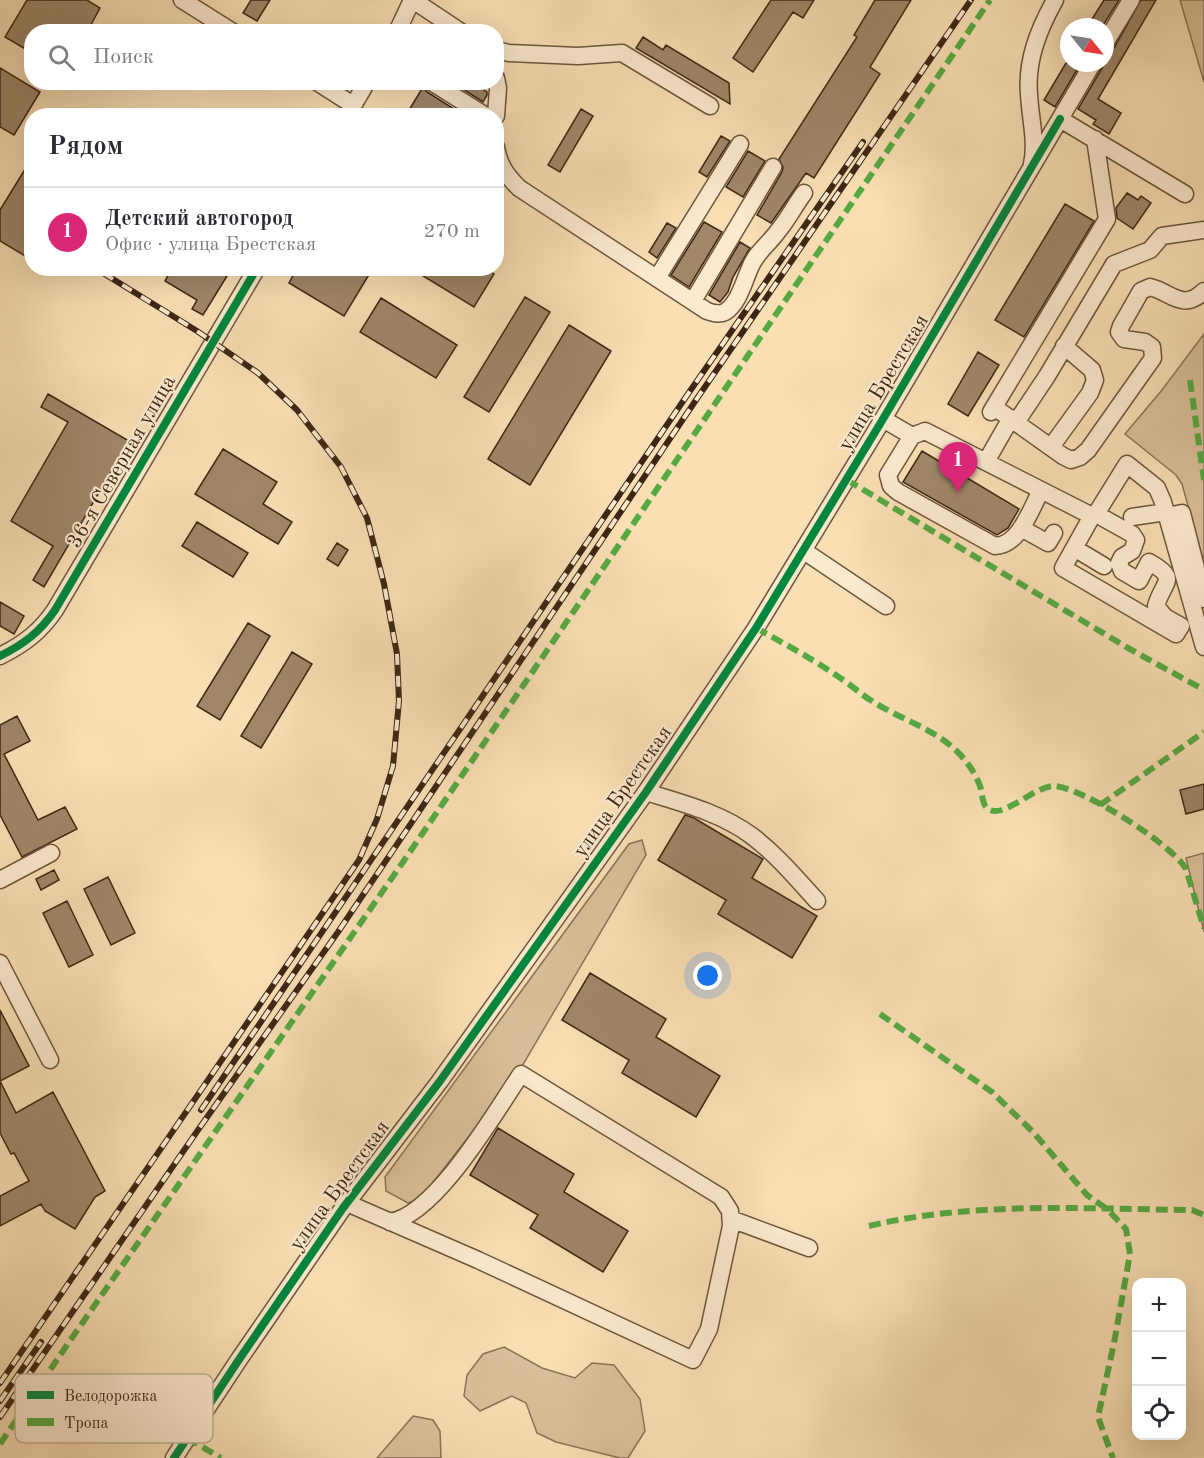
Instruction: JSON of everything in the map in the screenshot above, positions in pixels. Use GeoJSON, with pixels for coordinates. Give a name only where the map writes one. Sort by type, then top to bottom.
{"type":"FeatureCollection","features":[{"type":"Feature","properties":{"kind":"street"},"geometry":{"type":"LineString","coordinates":[[182,0],[220,24]]}},
{"type":"Feature","properties":{"kind":"street"},"geometry":{"type":"LineString","coordinates":[[401,24],[412,0],[449,24]]}},
{"type":"Feature","properties":{"kind":"street"},"geometry":{"type":"LineString","coordinates":[[1030,171],[1034,153],[1028,90],[1032,51],[1042,23],[1055,0]]}},
{"type":"Feature","properties":{"kind":"street"},"geometry":{"type":"LineString","coordinates":[[1114,29],[1131,0]]}},
{"type":"Feature","properties":{"kind":"street"},"geometry":{"type":"LineString","coordinates":[[504,52],[578,56],[622,53],[710,106]]}},
{"type":"Feature","properties":{"kind":"street","name":"улица Брестская"},"geometry":{"type":"LineString","coordinates":[[213,1399],[347,1203],[440,1081],[646,792],[756,628],[883,419],[1088,72]]}},
{"type":"Feature","properties":{"kind":"street"},"geometry":{"type":"LineString","coordinates":[[326,90],[348,108]]}},
{"type":"Feature","properties":{"kind":"street"},"geometry":{"type":"LineString","coordinates":[[351,108],[362,90]]}},
{"type":"Feature","properties":{"kind":"street"},"geometry":{"type":"LineString","coordinates":[[444,90],[473,108]]}},
{"type":"Feature","properties":{"kind":"street"},"geometry":{"type":"LineString","coordinates":[[497,108],[498,90]]}},
{"type":"Feature","properties":{"kind":"street"},"geometry":{"type":"LineString","coordinates":[[1060,119],[1185,194]]}},
{"type":"Feature","properties":{"kind":"street"},"geometry":{"type":"LineString","coordinates":[[1095,139],[1107,219],[992,409],[1014,420],[1071,460],[1080,457],[1088,450],[1153,357],[1152,347],[1145,342],[1124,339],[1119,332],[1142,291],[1150,286],[1176,299],[1186,301],[1198,297],[1204,291]]}},
{"type":"Feature","properties":{"kind":"street"},"geometry":{"type":"LineString","coordinates":[[657,278],[740,144]]}},
{"type":"Feature","properties":{"kind":"street"},"geometry":{"type":"LineString","coordinates":[[693,302],[773,167]]}},
{"type":"Feature","properties":{"kind":"street"},"geometry":{"type":"LineString","coordinates":[[504,170],[519,188]]}},
{"type":"Feature","properties":{"kind":"street"},"geometry":{"type":"LineString","coordinates":[[504,180],[707,311],[719,314],[726,311],[744,284],[750,265],[761,249],[777,233],[804,193]]}},
{"type":"Feature","properties":{"kind":"street"},"geometry":{"type":"LineString","coordinates":[[987,460],[1064,346],[1114,264],[1150,250],[1162,236],[1204,230]]}},
{"type":"Feature","properties":{"kind":"street","name":"36-я Северная улица"},"geometry":{"type":"LineString","coordinates":[[0,656],[31,639],[55,610],[252,276]]}},
{"type":"Feature","properties":{"kind":"street"},"geometry":{"type":"LineString","coordinates":[[1051,447],[1090,393],[1095,380],[1092,370],[1064,346]]}},
{"type":"Feature","properties":{"kind":"street"},"geometry":{"type":"LineString","coordinates":[[883,419],[912,436]]}},
{"type":"Feature","properties":{"kind":"street"},"geometry":{"type":"LineString","coordinates":[[1041,490],[1021,528],[1009,543],[995,546],[891,486],[888,475],[912,436],[925,430],[969,454],[987,460],[1041,490],[1094,515],[1132,534],[1136,540],[1132,551],[1122,557],[1119,562],[1122,571],[1138,581],[1149,562],[1163,569],[1167,582],[1156,606],[1165,617],[1181,626],[1176,634],[1063,568],[1074,548],[1094,515],[1126,464],[1157,488],[1167,514],[1204,647]]}},
{"type":"Feature","properties":{"kind":"street"},"geometry":{"type":"LineString","coordinates":[[1138,520],[1182,513],[1204,599]]}},
{"type":"Feature","properties":{"kind":"street"},"geometry":{"type":"LineString","coordinates":[[1021,528],[1048,543],[1054,532]]}},
{"type":"Feature","properties":{"kind":"street"},"geometry":{"type":"LineString","coordinates":[[1074,548],[1097,567]]}},
{"type":"Feature","properties":{"kind":"street"},"geometry":{"type":"LineString","coordinates":[[804,551],[886,606]]}},
{"type":"Feature","properties":{"kind":"street"},"geometry":{"type":"LineString","coordinates":[[646,792],[713,814],[750,835],[777,857],[817,901]]}},
{"type":"Feature","properties":{"kind":"street"},"geometry":{"type":"LineString","coordinates":[[0,880],[51,853]]}},
{"type":"Feature","properties":{"kind":"street"},"geometry":{"type":"LineString","coordinates":[[0,963],[50,1060]]}},
{"type":"Feature","properties":{"kind":"street"},"geometry":{"type":"LineString","coordinates":[[347,1203],[390,1222],[478,1260],[693,1360],[708,1329],[730,1211],[721,1197],[521,1074],[464,1159],[436,1192],[399,1221],[390,1222]]}},
{"type":"Feature","properties":{"kind":"street"},"geometry":{"type":"LineString","coordinates":[[730,1219],[808,1248]]}},
{"type":"Feature","properties":{"kind":"street","name":"улица Брестская"},"geometry":{"type":"LineString","coordinates":[[174,1458],[184,1443]]}},
{"type":"Feature","properties":{"kind":"shaded area"},"geometry":{"type":"Polygon","coordinates":[[[1180,0],[1204,0],[1204,82],[1180,0]]]}},
{"type":"Feature","properties":{"kind":"shaded area"},"geometry":{"type":"Polygon","coordinates":[[[1204,334],[1204,563],[1182,484],[1176,475],[1125,434],[1204,334]]]}},
{"type":"Feature","properties":{"kind":"shaded area"},"geometry":{"type":"Polygon","coordinates":[[[642,840],[646,855],[518,1073],[421,1198],[408,1203],[386,1191],[385,1177],[629,844],[642,840]]]}},
{"type":"Feature","properties":{"kind":"shaded area"},"geometry":{"type":"Polygon","coordinates":[[[1204,853],[1204,932],[1186,858],[1204,853]]]}},
{"type":"Feature","properties":{"kind":"shaded area"},"geometry":{"type":"Polygon","coordinates":[[[504,1347],[542,1368],[575,1378],[592,1363],[614,1365],[640,1399],[645,1431],[628,1458],[556,1442],[537,1433],[526,1403],[512,1396],[480,1411],[464,1396],[467,1375],[483,1354],[504,1347]]]}},
{"type":"Feature","properties":{"kind":"shaded area"},"geometry":{"type":"Polygon","coordinates":[[[413,1416],[433,1420],[440,1431],[441,1458],[377,1458],[413,1416]]]}},
{"type":"Feature","properties":{"kind":"building"},"geometry":{"type":"Polygon","coordinates":[[[27,0],[87,0],[100,8],[91,24],[24,24],[24,48],[5,37],[27,0]]]}},
{"type":"Feature","properties":{"kind":"building"},"geometry":{"type":"Polygon","coordinates":[[[251,0],[270,0],[257,21],[243,13],[251,0]]]}},
{"type":"Feature","properties":{"kind":"building"},"geometry":{"type":"Polygon","coordinates":[[[771,0],[814,0],[803,18],[793,12],[753,72],[733,58],[771,0]]]}},
{"type":"Feature","properties":{"kind":"building"},"geometry":{"type":"Polygon","coordinates":[[[875,0],[911,0],[870,67],[880,74],[814,178],[806,173],[771,223],[757,215],[782,172],[783,167],[779,159],[857,37],[854,35],[875,0]]]}},
{"type":"Feature","properties":{"kind":"building"},"geometry":{"type":"Polygon","coordinates":[[[1104,0],[1119,0],[1108,18],[1093,18],[1104,0]]]}},
{"type":"Feature","properties":{"kind":"building"},"geometry":{"type":"Polygon","coordinates":[[[1141,0],[1156,0],[1114,72],[1114,48],[1141,0]]]}},
{"type":"Feature","properties":{"kind":"building"},"geometry":{"type":"Polygon","coordinates":[[[643,37],[663,50],[666,45],[729,83],[730,104],[636,48],[643,37]]]}},
{"type":"Feature","properties":{"kind":"building"},"geometry":{"type":"Polygon","coordinates":[[[0,68],[24,82],[24,90],[40,92],[30,108],[24,108],[24,118],[14,135],[0,127],[0,68]]]}},
{"type":"Feature","properties":{"kind":"building"},"geometry":{"type":"Polygon","coordinates":[[[1061,72],[1076,72],[1055,107],[1044,100],[1061,72]]]}},
{"type":"Feature","properties":{"kind":"building"},"geometry":{"type":"Polygon","coordinates":[[[1100,72],[1114,72],[1098,99],[1121,113],[1109,134],[1093,124],[1096,120],[1078,109],[1100,72]]]}},
{"type":"Feature","properties":{"kind":"building"},"geometry":{"type":"Polygon","coordinates":[[[421,90],[425,90],[452,108],[410,108],[421,90]]]}},
{"type":"Feature","properties":{"kind":"building"},"geometry":{"type":"Polygon","coordinates":[[[464,90],[484,90],[487,95],[483,102],[464,90]]]}},
{"type":"Feature","properties":{"kind":"building"},"geometry":{"type":"Polygon","coordinates":[[[581,109],[593,116],[560,172],[548,165],[581,109]]]}},
{"type":"Feature","properties":{"kind":"building"},"geometry":{"type":"Polygon","coordinates":[[[721,136],[730,141],[707,177],[699,172],[721,136]]]}},
{"type":"Feature","properties":{"kind":"building"},"geometry":{"type":"Polygon","coordinates":[[[748,151],[765,161],[743,197],[726,187],[748,151]]]}},
{"type":"Feature","properties":{"kind":"building"},"geometry":{"type":"Polygon","coordinates":[[[24,171],[24,255],[0,241],[0,210],[24,171]]]}},
{"type":"Feature","properties":{"kind":"building"},"geometry":{"type":"Polygon","coordinates":[[[1127,193],[1138,200],[1141,196],[1151,203],[1133,229],[1117,218],[1116,208],[1127,193]]]}},
{"type":"Feature","properties":{"kind":"building"},"geometry":{"type":"Polygon","coordinates":[[[1065,204],[1094,221],[1024,337],[995,320],[1065,204]]]}},
{"type":"Feature","properties":{"kind":"building"},"geometry":{"type":"Polygon","coordinates":[[[704,222],[722,232],[689,287],[671,275],[704,222]]]}},
{"type":"Feature","properties":{"kind":"building"},"geometry":{"type":"Polygon","coordinates":[[[667,223],[676,228],[657,258],[649,252],[667,223]]]}},
{"type":"Feature","properties":{"kind":"building"},"geometry":{"type":"Polygon","coordinates":[[[740,242],[750,248],[733,277],[728,292],[720,302],[709,295],[740,242]]]}},
{"type":"Feature","properties":{"kind":"building"},"geometry":{"type":"Polygon","coordinates":[[[168,276],[227,276],[203,315],[192,309],[197,300],[165,281],[168,276]]]}},
{"type":"Feature","properties":{"kind":"building"},"geometry":{"type":"Polygon","coordinates":[[[293,276],[368,276],[344,316],[289,283],[293,276]]]}},
{"type":"Feature","properties":{"kind":"building"},"geometry":{"type":"Polygon","coordinates":[[[423,276],[493,276],[474,307],[423,276]]]}},
{"type":"Feature","properties":{"kind":"building"},"geometry":{"type":"Polygon","coordinates":[[[525,297],[550,312],[489,412],[464,397],[525,297]]]}},
{"type":"Feature","properties":{"kind":"building"},"geometry":{"type":"Polygon","coordinates":[[[381,298],[457,345],[436,378],[360,332],[381,298]]]}},
{"type":"Feature","properties":{"kind":"building"},"geometry":{"type":"Polygon","coordinates":[[[569,325],[611,351],[530,485],[488,459],[569,325]]]}},
{"type":"Feature","properties":{"kind":"building"},"geometry":{"type":"Polygon","coordinates":[[[978,352],[999,365],[968,416],[948,404],[978,352]]]}},
{"type":"Feature","properties":{"kind":"building"},"geometry":{"type":"Polygon","coordinates":[[[48,394],[129,441],[44,587],[33,580],[53,546],[11,521],[68,422],[41,407],[48,394]]]}},
{"type":"Feature","properties":{"kind":"building"},"geometry":{"type":"Polygon","coordinates":[[[223,449],[277,482],[263,504],[292,522],[278,544],[195,494],[223,449]]]}},
{"type":"Feature","properties":{"kind":"building"},"geometry":{"type":"Polygon","coordinates":[[[922,451],[1019,509],[1008,528],[997,535],[903,482],[922,451]]]}},
{"type":"Feature","properties":{"kind":"building"},"geometry":{"type":"Polygon","coordinates":[[[197,522],[248,553],[233,577],[182,546],[197,522]]]}},
{"type":"Feature","properties":{"kind":"building"},"geometry":{"type":"Polygon","coordinates":[[[337,543],[348,550],[338,566],[327,559],[337,543]]]}},
{"type":"Feature","properties":{"kind":"building"},"geometry":{"type":"Polygon","coordinates":[[[0,602],[24,616],[14,634],[0,626],[0,602]]]}},
{"type":"Feature","properties":{"kind":"building"},"geometry":{"type":"Polygon","coordinates":[[[248,623],[270,636],[220,720],[197,706],[248,623]]]}},
{"type":"Feature","properties":{"kind":"building"},"geometry":{"type":"Polygon","coordinates":[[[292,652],[312,664],[261,748],[241,736],[292,652]]]}},
{"type":"Feature","properties":{"kind":"building"},"geometry":{"type":"Polygon","coordinates":[[[17,716],[30,741],[4,754],[38,820],[65,807],[77,829],[22,857],[0,815],[0,725],[17,716]]]}},
{"type":"Feature","properties":{"kind":"building"},"geometry":{"type":"Polygon","coordinates":[[[1204,784],[1204,809],[1186,814],[1180,790],[1204,784]]]}},
{"type":"Feature","properties":{"kind":"building"},"geometry":{"type":"Polygon","coordinates":[[[685,815],[694,818],[763,859],[752,878],[817,916],[792,958],[718,914],[726,900],[658,860],[685,815]]]}},
{"type":"Feature","properties":{"kind":"building"},"geometry":{"type":"Polygon","coordinates":[[[54,870],[59,880],[41,890],[36,879],[54,870]]]}},
{"type":"Feature","properties":{"kind":"building"},"geometry":{"type":"Polygon","coordinates":[[[108,877],[135,933],[111,945],[84,889],[108,877]]]}},
{"type":"Feature","properties":{"kind":"building"},"geometry":{"type":"Polygon","coordinates":[[[67,901],[93,955],[69,967],[43,913],[67,901]]]}},
{"type":"Feature","properties":{"kind":"building"},"geometry":{"type":"Polygon","coordinates":[[[590,973],[666,1019],[656,1037],[720,1076],[696,1117],[622,1073],[629,1060],[562,1020],[590,973]]]}},
{"type":"Feature","properties":{"kind":"building"},"geometry":{"type":"Polygon","coordinates":[[[0,1010],[29,1066],[0,1081],[0,1010]]]}},
{"type":"Feature","properties":{"kind":"building"},"geometry":{"type":"Polygon","coordinates":[[[0,1081],[16,1113],[53,1092],[105,1191],[95,1197],[75,1229],[45,1211],[41,1204],[0,1226],[0,1196],[29,1181],[0,1133],[0,1081]]]}},
{"type":"Feature","properties":{"kind":"building"},"geometry":{"type":"Polygon","coordinates":[[[498,1128],[574,1174],[564,1192],[628,1231],[603,1272],[530,1228],[538,1215],[470,1175],[498,1128]]]}},
{"type":"Feature","properties":{"kind":"railway"},"geometry":{"type":"LineString","coordinates":[[30,1374],[338,932],[698,397],[971,0]]}},
{"type":"Feature","properties":{"kind":"railway"},"geometry":{"type":"LineString","coordinates":[[201,1110],[690,391],[863,142]]}},
{"type":"Feature","properties":{"kind":"railway"},"geometry":{"type":"LineString","coordinates":[[0,1383],[359,860],[377,819],[393,766],[399,701],[397,654],[384,584],[367,518],[341,467],[297,410],[258,373],[197,331],[108,276]]}},
{"type":"Feature","properties":{"kind":"railway"},"geometry":{"type":"LineString","coordinates":[[19,1374],[41,1342]]}},
{"type":"Feature","properties":{"kind":"railway"},"geometry":{"type":"LineString","coordinates":[[0,1401],[15,1379]]}},
{"type":"Feature","properties":{"kind":"railway"},"geometry":{"type":"LineString","coordinates":[[0,1417],[15,1395]]}},
{"type":"Feature","properties":{"kind":"marked path"},"geometry":{"type":"LineString","coordinates":[[47,1374],[403,862],[990,0]]}},
{"type":"Feature","properties":{"kind":"marked path"},"geometry":{"type":"LineString","coordinates":[[1190,380],[1204,480]]}},
{"type":"Feature","properties":{"kind":"marked path"},"geometry":{"type":"LineString","coordinates":[[847,480],[1128,648],[1204,690]]}},
{"type":"Feature","properties":{"kind":"marked path"},"geometry":{"type":"LineString","coordinates":[[756,628],[791,647],[849,684],[865,697],[942,739],[972,769],[980,786],[984,803],[990,810],[996,811],[1012,806],[1037,791],[1053,786],[1083,795],[1145,832],[1163,845],[1186,869],[1204,928]]}},
{"type":"Feature","properties":{"kind":"marked path"},"geometry":{"type":"LineString","coordinates":[[1100,805],[1204,732]]}},
{"type":"Feature","properties":{"kind":"marked path"},"geometry":{"type":"LineString","coordinates":[[880,1014],[992,1092],[1033,1132],[1087,1195],[1107,1209],[1126,1229],[1130,1254],[1098,1417],[1113,1458]]}},
{"type":"Feature","properties":{"kind":"marked path"},"geometry":{"type":"LineString","coordinates":[[869,1226],[949,1213],[1029,1208],[1192,1210],[1204,1215]]}},
{"type":"Feature","properties":{"kind":"marked path"},"geometry":{"type":"LineString","coordinates":[[0,1444],[15,1422]]}},
{"type":"Feature","properties":{"kind":"marked path"},"geometry":{"type":"LineString","coordinates":[[196,1443],[221,1458]]}},
{"type":"Feature","properties":{"kind":"cycle path"},"geometry":{"type":"LineString","coordinates":[[213,1399],[343,1208],[440,1081],[646,792],[756,628],[883,419],[1060,119]]}},
{"type":"Feature","properties":{"kind":"cycle path"},"geometry":{"type":"LineString","coordinates":[[0,656],[31,637],[55,610],[252,276]]}},
{"type":"Feature","properties":{"kind":"cycle path"},"geometry":{"type":"LineString","coordinates":[[174,1458],[184,1443]]}},
{"type":"Feature","properties":{"kind":"place","name":"Детский автогород"},"geometry":{"type":"Point","coordinates":[958,492]}}]}
